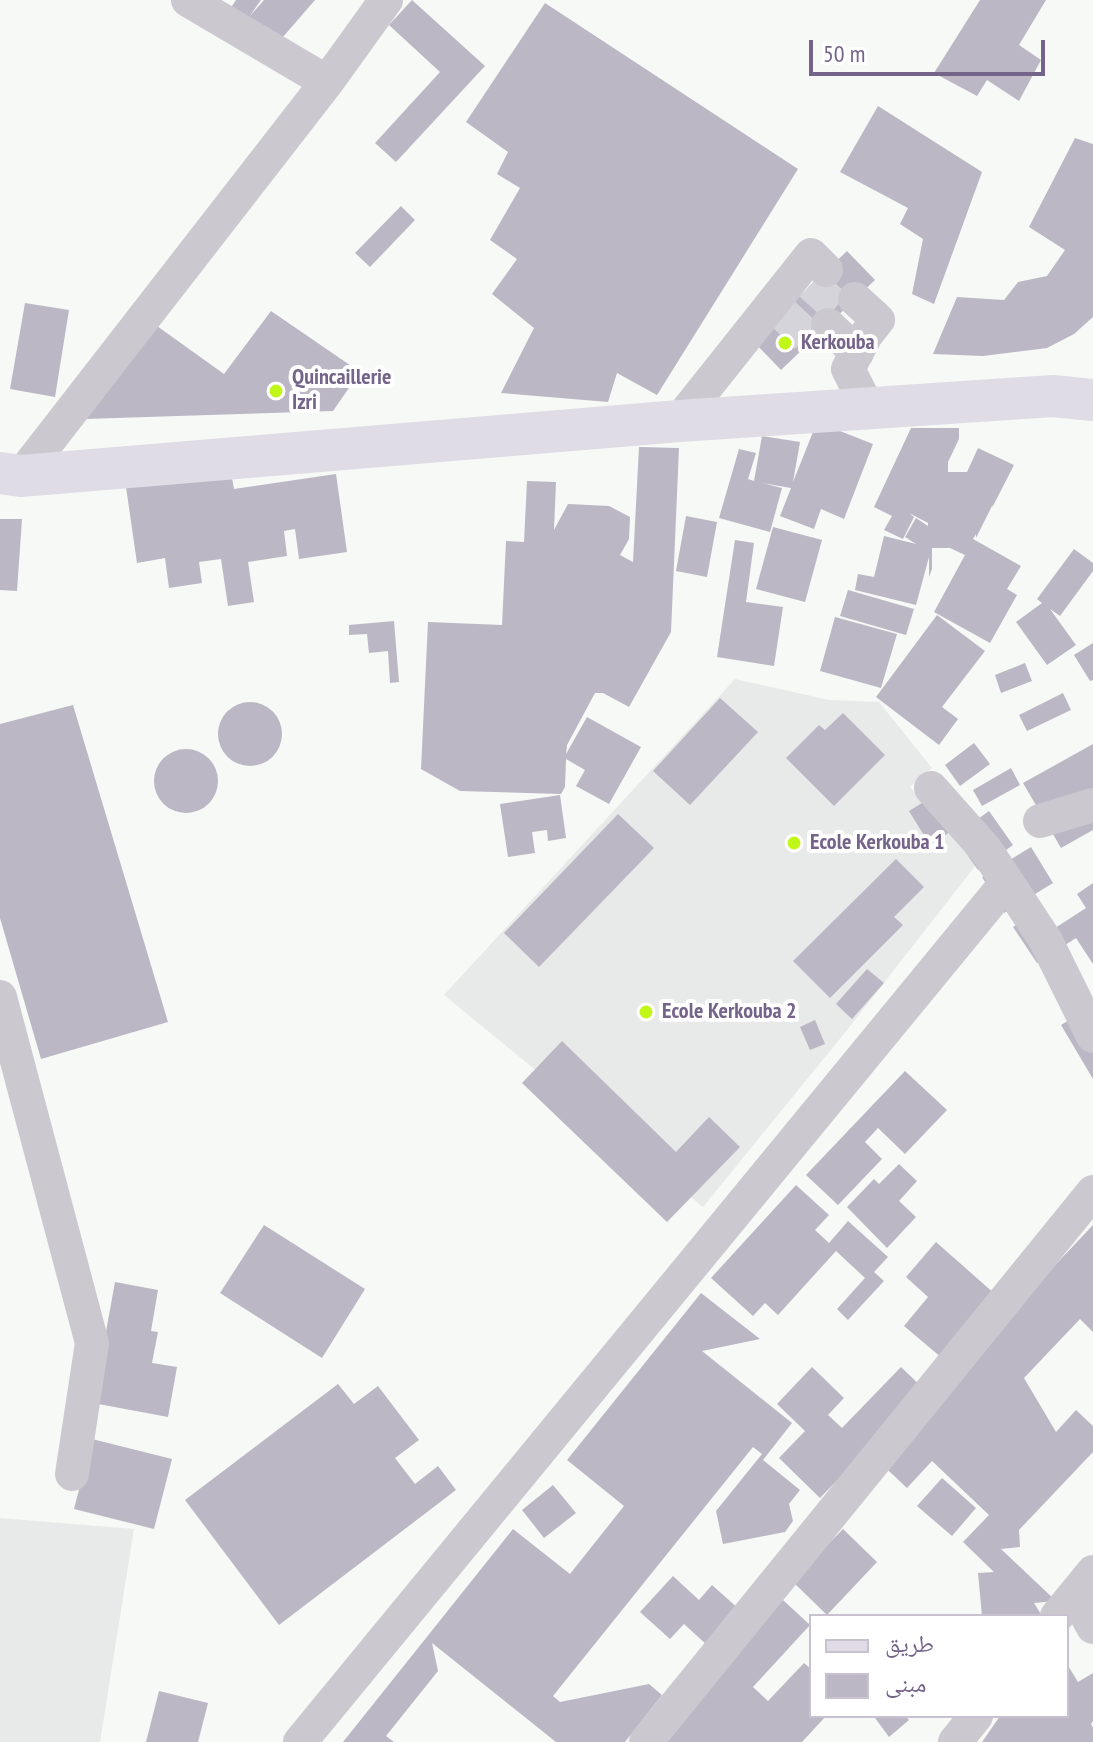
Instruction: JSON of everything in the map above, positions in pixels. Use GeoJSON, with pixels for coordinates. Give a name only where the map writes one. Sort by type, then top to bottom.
{"type":"FeatureCollection","features":[{"type":"Feature","properties":{"kind":"main road"},"geometry":{"type":"LineString","coordinates":[[10,474],[868,408],[1053,396],[1093,400]]}},
{"type":"Feature","properties":{"kind":"street"},"geometry":{"type":"LineString","coordinates":[[188,0],[327,82]]}},
{"type":"Feature","properties":{"kind":"street"},"geometry":{"type":"LineString","coordinates":[[10,474],[327,82],[386,0]]}},
{"type":"Feature","properties":{"kind":"street"},"geometry":{"type":"LineString","coordinates":[[679,421],[796,289]]}},
{"type":"Feature","properties":{"kind":"street"},"geometry":{"type":"LineString","coordinates":[[849,325],[848,369],[868,408]]}},
{"type":"Feature","properties":{"kind":"street"},"geometry":{"type":"LineString","coordinates":[[931,788],[986,850],[1046,941],[1093,1036]]}},
{"type":"Feature","properties":{"kind":"street"},"geometry":{"type":"LineString","coordinates":[[1040,821],[1093,805]]}},
{"type":"Feature","properties":{"kind":"street"},"geometry":{"type":"LineString","coordinates":[[300,1742],[1007,882]]}},
{"type":"Feature","properties":{"kind":"street"},"geometry":{"type":"LineString","coordinates":[[0,997],[92,1343],[72,1474]]}},
{"type":"Feature","properties":{"kind":"street"},"geometry":{"type":"LineString","coordinates":[[646,1742],[1093,1192]]}},
{"type":"Feature","properties":{"kind":"street"},"geometry":{"type":"LineString","coordinates":[[1075,1594],[1093,1627]]}},
{"type":"Feature","properties":{"kind":"street"},"geometry":{"type":"LineString","coordinates":[[955,1742],[974,1718]]}},
{"type":"Feature","properties":{"kind":"shaded area"},"geometry":{"type":"Polygon","coordinates":[[[735,679],[829,700],[879,702],[932,768],[910,787],[976,865],[703,1207],[444,995],[735,679]]]}},
{"type":"Feature","properties":{"kind":"shaded area"},"geometry":{"type":"Polygon","coordinates":[[[0,1518],[134,1529],[100,1742],[0,1742],[0,1518]]]}},
{"type":"Feature","properties":{"kind":"building"},"geometry":{"type":"Polygon","coordinates":[[[236,0],[261,0],[249,17],[264,0],[315,0],[276,45],[230,9],[236,0]]]}},
{"type":"Feature","properties":{"kind":"building"},"geometry":{"type":"Polygon","coordinates":[[[412,0],[485,66],[396,162],[375,143],[440,72],[389,25],[412,0]]]}},
{"type":"Feature","properties":{"kind":"building"},"geometry":{"type":"Polygon","coordinates":[[[980,0],[1046,0],[1019,45],[1041,60],[1019,101],[987,80],[977,96],[934,73],[980,0]]]}},
{"type":"Feature","properties":{"kind":"building"},"geometry":{"type":"Polygon","coordinates":[[[545,3],[798,169],[657,395],[617,373],[608,402],[501,393],[534,328],[492,294],[517,259],[490,240],[520,188],[497,174],[508,152],[466,122],[545,3]]]}},
{"type":"Feature","properties":{"kind":"building"},"geometry":{"type":"Polygon","coordinates":[[[878,106],[982,172],[934,304],[912,294],[923,239],[900,224],[908,208],[840,172],[878,106]]]}},
{"type":"Feature","properties":{"kind":"building"},"geometry":{"type":"Polygon","coordinates":[[[1075,138],[1093,144],[1093,317],[1074,334],[1047,348],[983,356],[933,354],[957,297],[1004,300],[1018,282],[1047,276],[1065,250],[1029,227],[1075,138]]]}},
{"type":"Feature","properties":{"kind":"building"},"geometry":{"type":"Polygon","coordinates":[[[401,206],[415,220],[370,267],[355,253],[401,206]]]}},
{"type":"Feature","properties":{"kind":"building"},"geometry":{"type":"Polygon","coordinates":[[[847,251],[875,280],[781,370],[753,341],[847,251]]]}},
{"type":"Feature","properties":{"kind":"building"},"geometry":{"type":"Polygon","coordinates":[[[25,303],[69,310],[55,397],[10,389],[25,303]]]}},
{"type":"Feature","properties":{"kind":"building"},"geometry":{"type":"Polygon","coordinates":[[[271,311],[360,372],[333,411],[85,419],[157,326],[224,374],[271,311]]]}},
{"type":"Feature","properties":{"kind":"building"},"geometry":{"type":"Polygon","coordinates":[[[817,422],[873,444],[844,519],[821,509],[814,529],[780,516],[791,488],[762,483],[782,488],[770,532],[719,518],[739,449],[756,453],[748,479],[754,481],[762,436],[800,442],[793,482],[817,422]]]}},
{"type":"Feature","properties":{"kind":"building"},"geometry":{"type":"Polygon","coordinates":[[[911,428],[959,428],[959,439],[948,462],[948,472],[967,472],[978,448],[1014,465],[973,539],[1021,566],[1007,589],[1017,595],[990,643],[934,612],[965,555],[950,548],[932,548],[932,569],[929,577],[929,557],[916,605],[855,590],[858,574],[874,577],[884,536],[916,544],[905,537],[916,518],[928,526],[928,523],[909,513],[914,517],[903,539],[884,530],[892,516],[874,507],[911,428]]]}},
{"type":"Feature","properties":{"kind":"building"},"geometry":{"type":"Polygon","coordinates":[[[639,447],[679,448],[671,632],[629,707],[603,693],[595,693],[567,745],[566,754],[587,717],[641,747],[609,804],[576,786],[585,770],[566,759],[565,787],[561,794],[460,791],[421,769],[428,622],[502,625],[506,541],[524,542],[527,481],[556,482],[554,530],[568,504],[609,506],[630,517],[629,539],[620,555],[633,562],[639,447]]]}},
{"type":"Feature","properties":{"kind":"building"},"geometry":{"type":"Polygon","coordinates":[[[231,472],[234,489],[336,474],[347,552],[299,559],[295,529],[284,531],[287,556],[248,562],[254,602],[228,606],[221,559],[199,562],[202,583],[169,588],[165,558],[137,563],[126,487],[231,472]]]}},
{"type":"Feature","properties":{"kind":"building"},"geometry":{"type":"Polygon","coordinates":[[[686,516],[717,522],[707,577],[676,571],[686,516]]]}},
{"type":"Feature","properties":{"kind":"building"},"geometry":{"type":"Polygon","coordinates":[[[0,519],[22,519],[17,591],[0,590],[0,519]]]}},
{"type":"Feature","properties":{"kind":"building"},"geometry":{"type":"Polygon","coordinates":[[[773,527],[822,540],[805,602],[756,589],[773,527]]]}},
{"type":"Feature","properties":{"kind":"building"},"geometry":{"type":"Polygon","coordinates":[[[735,540],[754,543],[746,602],[783,607],[774,666],[717,657],[735,540]]]}},
{"type":"Feature","properties":{"kind":"building"},"geometry":{"type":"Polygon","coordinates":[[[1074,549],[1093,563],[1093,571],[1060,616],[1050,609],[1076,645],[1047,665],[1016,622],[1042,603],[1037,599],[1074,549]]]}},
{"type":"Feature","properties":{"kind":"building"},"geometry":{"type":"Polygon","coordinates":[[[848,590],[914,609],[906,635],[840,616],[848,590]]]}},
{"type":"Feature","properties":{"kind":"building"},"geometry":{"type":"Polygon","coordinates":[[[937,615],[985,651],[942,707],[958,719],[939,745],[876,697],[937,615]]]}},
{"type":"Feature","properties":{"kind":"building"},"geometry":{"type":"Polygon","coordinates":[[[835,617],[897,634],[881,688],[820,671],[835,617]]]}},
{"type":"Feature","properties":{"kind":"building"},"geometry":{"type":"Polygon","coordinates":[[[394,621],[399,682],[390,683],[388,651],[369,653],[367,634],[349,635],[349,625],[394,621]]]}},
{"type":"Feature","properties":{"kind":"building"},"geometry":{"type":"Polygon","coordinates":[[[1093,643],[1093,680],[1090,681],[1074,655],[1093,643]]]}},
{"type":"Feature","properties":{"kind":"building"},"geometry":{"type":"Polygon","coordinates":[[[1025,663],[1032,681],[1001,693],[995,675],[1025,663]]]}},
{"type":"Feature","properties":{"kind":"building"},"geometry":{"type":"Polygon","coordinates":[[[1063,693],[1071,710],[1027,731],[1019,715],[1063,693]]]}},
{"type":"Feature","properties":{"kind":"building"},"geometry":{"type":"Polygon","coordinates":[[[720,698],[758,732],[690,805],[653,771],[720,698]]]}},
{"type":"Feature","properties":{"kind":"building"},"geometry":{"type":"Polygon","coordinates":[[[250,702],[268,708],[276,716],[282,734],[276,752],[268,760],[250,766],[232,760],[224,752],[218,734],[224,716],[232,708],[250,702]]]}},
{"type":"Feature","properties":{"kind":"building"},"geometry":{"type":"Polygon","coordinates":[[[73,705],[168,1022],[41,1059],[0,918],[0,724],[73,705]]]}},
{"type":"Feature","properties":{"kind":"building"},"geometry":{"type":"Polygon","coordinates":[[[843,713],[885,755],[834,806],[786,758],[819,725],[825,730],[843,713]]]}},
{"type":"Feature","properties":{"kind":"building"},"geometry":{"type":"Polygon","coordinates":[[[974,743],[990,764],[960,786],[945,765],[974,743]]]}},
{"type":"Feature","properties":{"kind":"building"},"geometry":{"type":"Polygon","coordinates":[[[1093,744],[1093,830],[1061,848],[1023,783],[1093,744]]]}},
{"type":"Feature","properties":{"kind":"building"},"geometry":{"type":"Polygon","coordinates":[[[186,749],[204,755],[212,763],[218,781],[212,799],[204,807],[186,813],[168,807],[160,799],[154,781],[160,763],[168,755],[186,749]]]}},
{"type":"Feature","properties":{"kind":"building"},"geometry":{"type":"Polygon","coordinates":[[[1011,768],[1020,785],[982,806],[973,790],[1011,768]]]}},
{"type":"Feature","properties":{"kind":"building"},"geometry":{"type":"Polygon","coordinates":[[[938,793],[959,826],[930,845],[909,811],[938,793]]]}},
{"type":"Feature","properties":{"kind":"building"},"geometry":{"type":"Polygon","coordinates":[[[560,795],[566,838],[548,841],[547,830],[532,832],[535,853],[508,857],[500,804],[560,795]]]}},
{"type":"Feature","properties":{"kind":"building"},"geometry":{"type":"Polygon","coordinates":[[[989,811],[1013,845],[978,870],[954,836],[989,811]]]}},
{"type":"Feature","properties":{"kind":"building"},"geometry":{"type":"Polygon","coordinates":[[[618,814],[654,848],[539,967],[504,933],[618,814]]]}},
{"type":"Feature","properties":{"kind":"building"},"geometry":{"type":"Polygon","coordinates":[[[1031,847],[1053,883],[1004,913],[982,877],[1031,847]]]}},
{"type":"Feature","properties":{"kind":"building"},"geometry":{"type":"Polygon","coordinates":[[[896,859],[924,887],[894,917],[903,925],[830,998],[793,961],[896,859]]]}},
{"type":"Feature","properties":{"kind":"building"},"geometry":{"type":"Polygon","coordinates":[[[1093,883],[1093,964],[1076,938],[1037,963],[1013,927],[1038,910],[1052,930],[1086,908],[1077,894],[1093,883]]]}},
{"type":"Feature","properties":{"kind":"building"},"geometry":{"type":"Polygon","coordinates":[[[867,969],[884,983],[852,1019],[836,1004],[867,969]]]}},
{"type":"Feature","properties":{"kind":"building"},"geometry":{"type":"Polygon","coordinates":[[[1087,1009],[1093,1020],[1093,1079],[1061,1025],[1087,1009]]]}},
{"type":"Feature","properties":{"kind":"building"},"geometry":{"type":"Polygon","coordinates":[[[815,1020],[825,1044],[810,1050],[800,1027],[815,1020]]]}},
{"type":"Feature","properties":{"kind":"building"},"geometry":{"type":"Polygon","coordinates":[[[562,1041],[676,1152],[709,1117],[740,1147],[667,1222],[522,1083],[562,1041]]]}},
{"type":"Feature","properties":{"kind":"building"},"geometry":{"type":"Polygon","coordinates":[[[905,1071],[947,1110],[905,1154],[878,1128],[865,1142],[882,1159],[838,1205],[806,1175],[905,1071]]]}},
{"type":"Feature","properties":{"kind":"building"},"geometry":{"type":"Polygon","coordinates":[[[899,1164],[917,1181],[899,1201],[916,1217],[887,1248],[847,1207],[874,1179],[879,1184],[899,1164]]]}},
{"type":"Feature","properties":{"kind":"building"},"geometry":{"type":"Polygon","coordinates":[[[796,1185],[829,1215],[815,1230],[829,1243],[848,1221],[888,1257],[874,1272],[884,1281],[848,1320],[837,1309],[865,1278],[836,1251],[778,1315],[765,1303],[753,1316],[711,1278],[796,1185]]]}},
{"type":"Feature","properties":{"kind":"building"},"geometry":{"type":"Polygon","coordinates":[[[264,1225],[365,1289],[322,1358],[220,1293],[264,1225]]]}},
{"type":"Feature","properties":{"kind":"building"},"geometry":{"type":"Polygon","coordinates":[[[1093,1225],[1093,1332],[1080,1319],[1024,1378],[1056,1432],[1076,1410],[1093,1426],[1093,1452],[1019,1530],[1020,1547],[1001,1549],[1056,1601],[1034,1603],[1041,1614],[982,1614],[978,1573],[994,1572],[963,1542],[989,1515],[932,1461],[907,1488],[874,1457],[1093,1225]]]}},
{"type":"Feature","properties":{"kind":"building"},"geometry":{"type":"Polygon","coordinates":[[[936,1242],[996,1295],[942,1358],[904,1326],[928,1297],[906,1277],[936,1242]]]}},
{"type":"Feature","properties":{"kind":"building"},"geometry":{"type":"Polygon","coordinates":[[[115,1282],[158,1290],[151,1331],[158,1332],[152,1363],[177,1367],[168,1417],[93,1403],[115,1282]]]}},
{"type":"Feature","properties":{"kind":"building"},"geometry":{"type":"Polygon","coordinates":[[[701,1293],[760,1339],[702,1351],[792,1423],[763,1460],[800,1490],[789,1504],[793,1521],[785,1532],[723,1544],[716,1511],[762,1454],[753,1447],[553,1696],[560,1702],[649,1684],[662,1695],[625,1742],[556,1742],[432,1643],[438,1671],[386,1736],[394,1742],[343,1742],[513,1529],[570,1574],[624,1506],[567,1460],[701,1293]]]}},
{"type":"Feature","properties":{"kind":"building"},"geometry":{"type":"Polygon","coordinates":[[[812,1367],[844,1398],[828,1415],[842,1428],[901,1367],[925,1390],[820,1498],[779,1458],[805,1431],[777,1404],[812,1367]]]}},
{"type":"Feature","properties":{"kind":"building"},"geometry":{"type":"Polygon","coordinates":[[[338,1384],[354,1404],[378,1386],[419,1440],[395,1458],[415,1484],[438,1466],[456,1490],[279,1625],[185,1500],[338,1384]]]}},
{"type":"Feature","properties":{"kind":"building"},"geometry":{"type":"Polygon","coordinates":[[[92,1439],[172,1459],[154,1529],[74,1509],[92,1439]]]}},
{"type":"Feature","properties":{"kind":"building"},"geometry":{"type":"Polygon","coordinates":[[[942,1478],[976,1508],[952,1536],[917,1506],[942,1478]]]}},
{"type":"Feature","properties":{"kind":"building"},"geometry":{"type":"Polygon","coordinates":[[[553,1485],[576,1513],[544,1538],[522,1510],[553,1485]]]}},
{"type":"Feature","properties":{"kind":"building"},"geometry":{"type":"Polygon","coordinates":[[[843,1529],[877,1562],[828,1614],[792,1581],[843,1529]]]}},
{"type":"Feature","properties":{"kind":"building"},"geometry":{"type":"Polygon","coordinates":[[[673,1576],[699,1600],[712,1585],[740,1610],[707,1645],[684,1624],[670,1639],[640,1612],[673,1576]]]}},
{"type":"Feature","properties":{"kind":"building"},"geometry":{"type":"Polygon","coordinates":[[[783,1600],[809,1624],[753,1687],[768,1701],[804,1663],[809,1667],[809,1718],[824,1718],[802,1742],[651,1742],[783,1600]]]}},
{"type":"Feature","properties":{"kind":"building"},"geometry":{"type":"Polygon","coordinates":[[[1069,1667],[1078,1682],[1093,1673],[1093,1742],[982,1742],[999,1718],[1069,1718],[1069,1667]]]}},
{"type":"Feature","properties":{"kind":"building"},"geometry":{"type":"Polygon","coordinates":[[[159,1691],[208,1703],[198,1742],[146,1742],[159,1691]]]}},
{"type":"Feature","properties":{"kind":"building"},"geometry":{"type":"Polygon","coordinates":[[[875,1718],[908,1718],[909,1720],[889,1737],[875,1718]]]}},
{"type":"Feature","properties":{"kind":"tunnel"},"geometry":{"type":"LineString","coordinates":[[811,284],[842,312]]}},
{"type":"Feature","properties":{"kind":"tunnel"},"geometry":{"type":"LineString","coordinates":[[782,313],[812,341]]}},
{"type":"Feature","properties":{"kind":"place","name":"Kerkouba"},"geometry":{"type":"Point","coordinates":[785,343]}},
{"type":"Feature","properties":{"kind":"place","name":"Quincaillerie Izri"},"geometry":{"type":"Point","coordinates":[276,391]}},
{"type":"Feature","properties":{"kind":"place","name":"Ecole Kerkouba 1"},"geometry":{"type":"Point","coordinates":[794,843]}},
{"type":"Feature","properties":{"kind":"place","name":"Ecole Kerkouba 2"},"geometry":{"type":"Point","coordinates":[646,1012]}}]}
